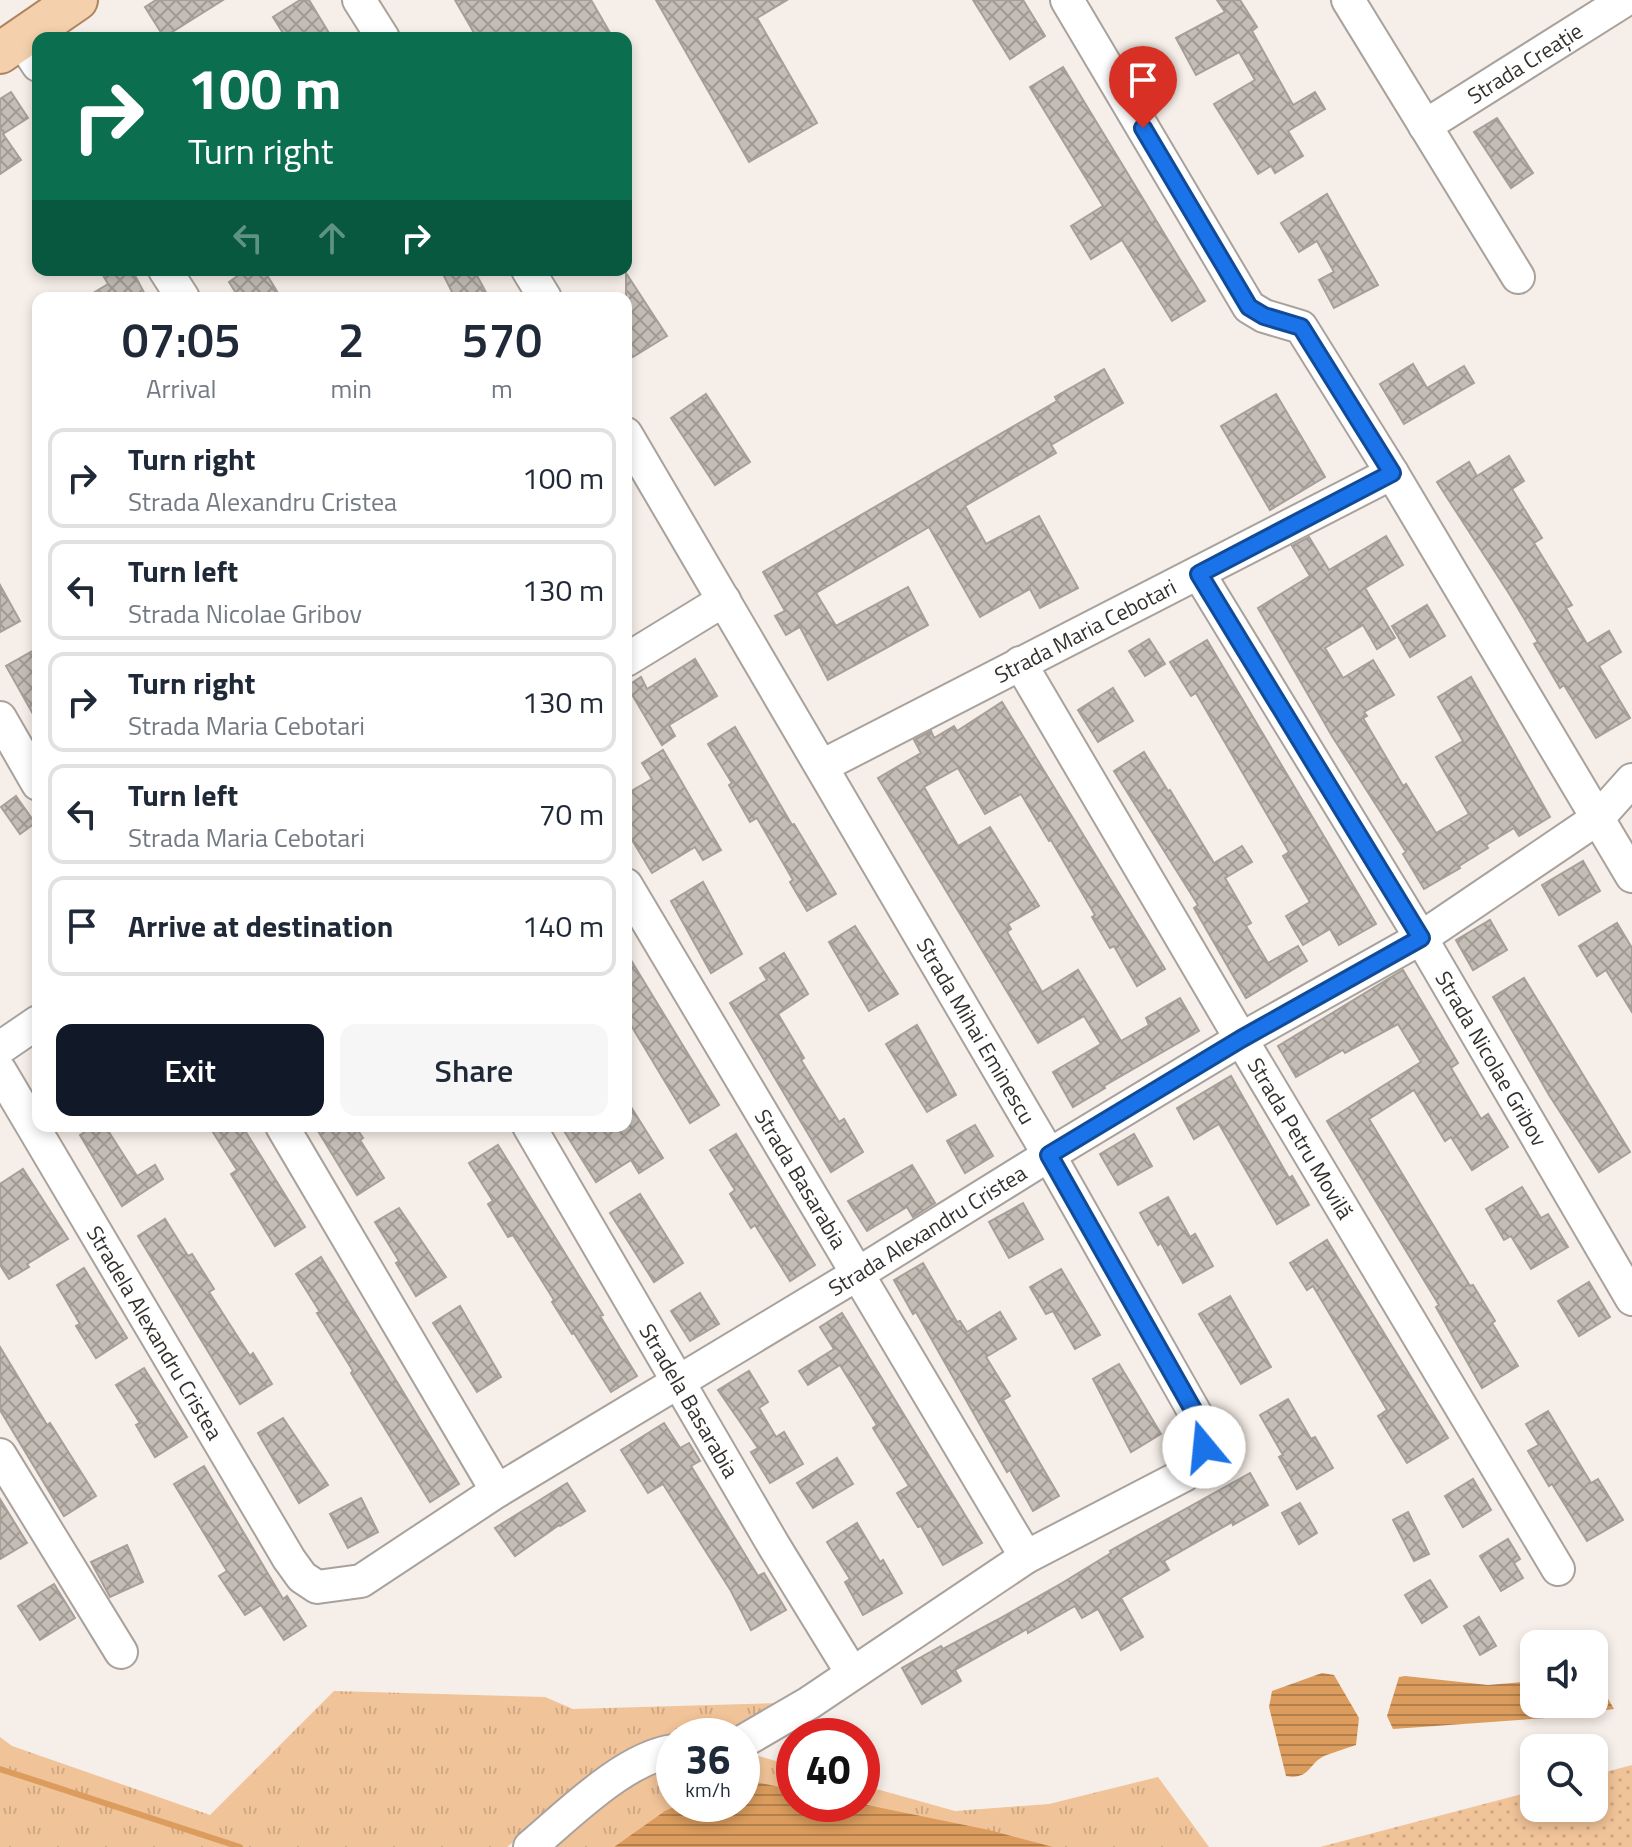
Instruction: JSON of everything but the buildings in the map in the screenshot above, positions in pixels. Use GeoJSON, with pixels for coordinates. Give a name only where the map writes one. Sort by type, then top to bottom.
{"type":"FeatureCollection","features":[{"type":"Feature","properties":{"kind":"main road"},"geometry":{"type":"LineString","coordinates":[[42,32],[77,0]]}},
{"type":"Feature","properties":{"kind":"street"},"geometry":{"type":"LineString","coordinates":[[359,0],[379,32]]}},
{"type":"Feature","properties":{"kind":"street"},"geometry":{"type":"LineString","coordinates":[[1067,0],[1249,307],[1264,316],[1301,327],[1392,473],[1632,876]]}},
{"type":"Feature","properties":{"kind":"street"},"geometry":{"type":"LineString","coordinates":[[1348,0],[1518,277]]}},
{"type":"Feature","properties":{"kind":"street","name":"Strada Creație"},"geometry":{"type":"LineString","coordinates":[[1425,126],[1625,0]]}},
{"type":"Feature","properties":{"kind":"street","name":"Strada Mihai Eminescu"},"geometry":{"type":"LineString","coordinates":[[632,444],[1049,1155],[1204,1429],[1204,1447],[1197,1463],[1184,1475],[1026,1557],[809,1703],[760,1732]]}},
{"type":"Feature","properties":{"kind":"street","name":"Strada Maria Cebotari"},"geometry":{"type":"LineString","coordinates":[[822,766],[1392,473]]}},
{"type":"Feature","properties":{"kind":"street","name":"Strada Nicolae Gribov"},"geometry":{"type":"LineString","coordinates":[[1199,574],[1421,938],[1632,1299]]}},
{"type":"Feature","properties":{"kind":"street"},"geometry":{"type":"LineString","coordinates":[[632,656],[724,600]]}},
{"type":"Feature","properties":{"kind":"street","name":"Strada Petru Movilă"},"geometry":{"type":"LineString","coordinates":[[1020,663],[1558,1569]]}},
{"type":"Feature","properties":{"kind":"street"},"geometry":{"type":"LineString","coordinates":[[0,718],[32,774]]}},
{"type":"Feature","properties":{"kind":"street","name":"Strada Alexandru Cristea"},"geometry":{"type":"LineString","coordinates":[[317,1587],[361,1581],[497,1491],[1049,1155],[1241,1039],[1421,938],[1598,818],[1632,780]]}},
{"type":"Feature","properties":{"kind":"street","name":"Strada Basarabia"},"geometry":{"type":"LineString","coordinates":[[632,895],[1026,1557]]}},
{"type":"Feature","properties":{"kind":"street"},"geometry":{"type":"LineString","coordinates":[[0,1048],[32,1026]]}},
{"type":"Feature","properties":{"kind":"street","name":"Stradela Alexandru Cristea"},"geometry":{"type":"LineString","coordinates":[[0,1071],[32,1125]]}},
{"type":"Feature","properties":{"kind":"street","name":"Stradela Alexandru Cristea"},"geometry":{"type":"LineString","coordinates":[[36,1132],[289,1559],[302,1577],[317,1587]]}},
{"type":"Feature","properties":{"kind":"street"},"geometry":{"type":"LineString","coordinates":[[286,1132],[497,1491]]}},
{"type":"Feature","properties":{"kind":"street","name":"Stradela Basarabia"},"geometry":{"type":"LineString","coordinates":[[533,1132],[774,1546],[852,1673]]}},
{"type":"Feature","properties":{"kind":"street"},"geometry":{"type":"LineString","coordinates":[[0,1455],[121,1652]]}},
{"type":"Feature","properties":{"kind":"street"},"geometry":{"type":"LineString","coordinates":[[530,1847],[620,1774],[656,1756]]}},
{"type":"Feature","properties":{"kind":"green space"},"geometry":{"type":"Polygon","coordinates":[[[334,1691],[545,1697],[573,1709],[778,1703],[759,1718],[656,1718],[656,1746],[589,1781],[507,1847],[0,1847],[0,1737],[12,1746],[210,1815],[334,1691]]]}},
{"type":"Feature","properties":{"kind":"green space"},"geometry":{"type":"Polygon","coordinates":[[[760,1756],[776,1761],[776,1822],[880,1822],[880,1790],[955,1811],[1049,1804],[1158,1777],[1209,1847],[547,1847],[625,1786],[656,1771],[656,1822],[760,1822],[760,1756]]]}},
{"type":"Feature","properties":{"kind":"green space"},"geometry":{"type":"Polygon","coordinates":[[[1632,1765],[1632,1847],[1320,1847],[1520,1795],[1520,1822],[1608,1822],[1608,1771],[1632,1765]]]}},
{"type":"Feature","properties":{"kind":"shaded area"},"geometry":{"type":"Polygon","coordinates":[[[1322,1673],[1334,1675],[1359,1718],[1356,1745],[1324,1756],[1300,1776],[1286,1776],[1269,1707],[1272,1691],[1322,1673]]]}},
{"type":"Feature","properties":{"kind":"shaded area"},"geometry":{"type":"Polygon","coordinates":[[[1399,1677],[1488,1685],[1520,1682],[1520,1718],[1546,1718],[1393,1729],[1387,1716],[1399,1677]]]}},
{"type":"Feature","properties":{"kind":"shaded area"},"geometry":{"type":"Polygon","coordinates":[[[760,1783],[776,1786],[776,1822],[880,1822],[880,1808],[1053,1847],[614,1847],[656,1817],[656,1822],[760,1822],[760,1783]]]}},
{"type":"Feature","properties":{"kind":"waterway"},"geometry":{"type":"LineString","coordinates":[[0,1769],[240,1847]]}},
{"type":"Feature","properties":{"kind":"route"},"geometry":{"type":"LineString","coordinates":[[1143,128],[1249,307],[1264,316],[1301,327],[1392,473],[1199,574],[1421,938],[1241,1039],[1049,1155],[1204,1429],[1204,1447]]}}]}
